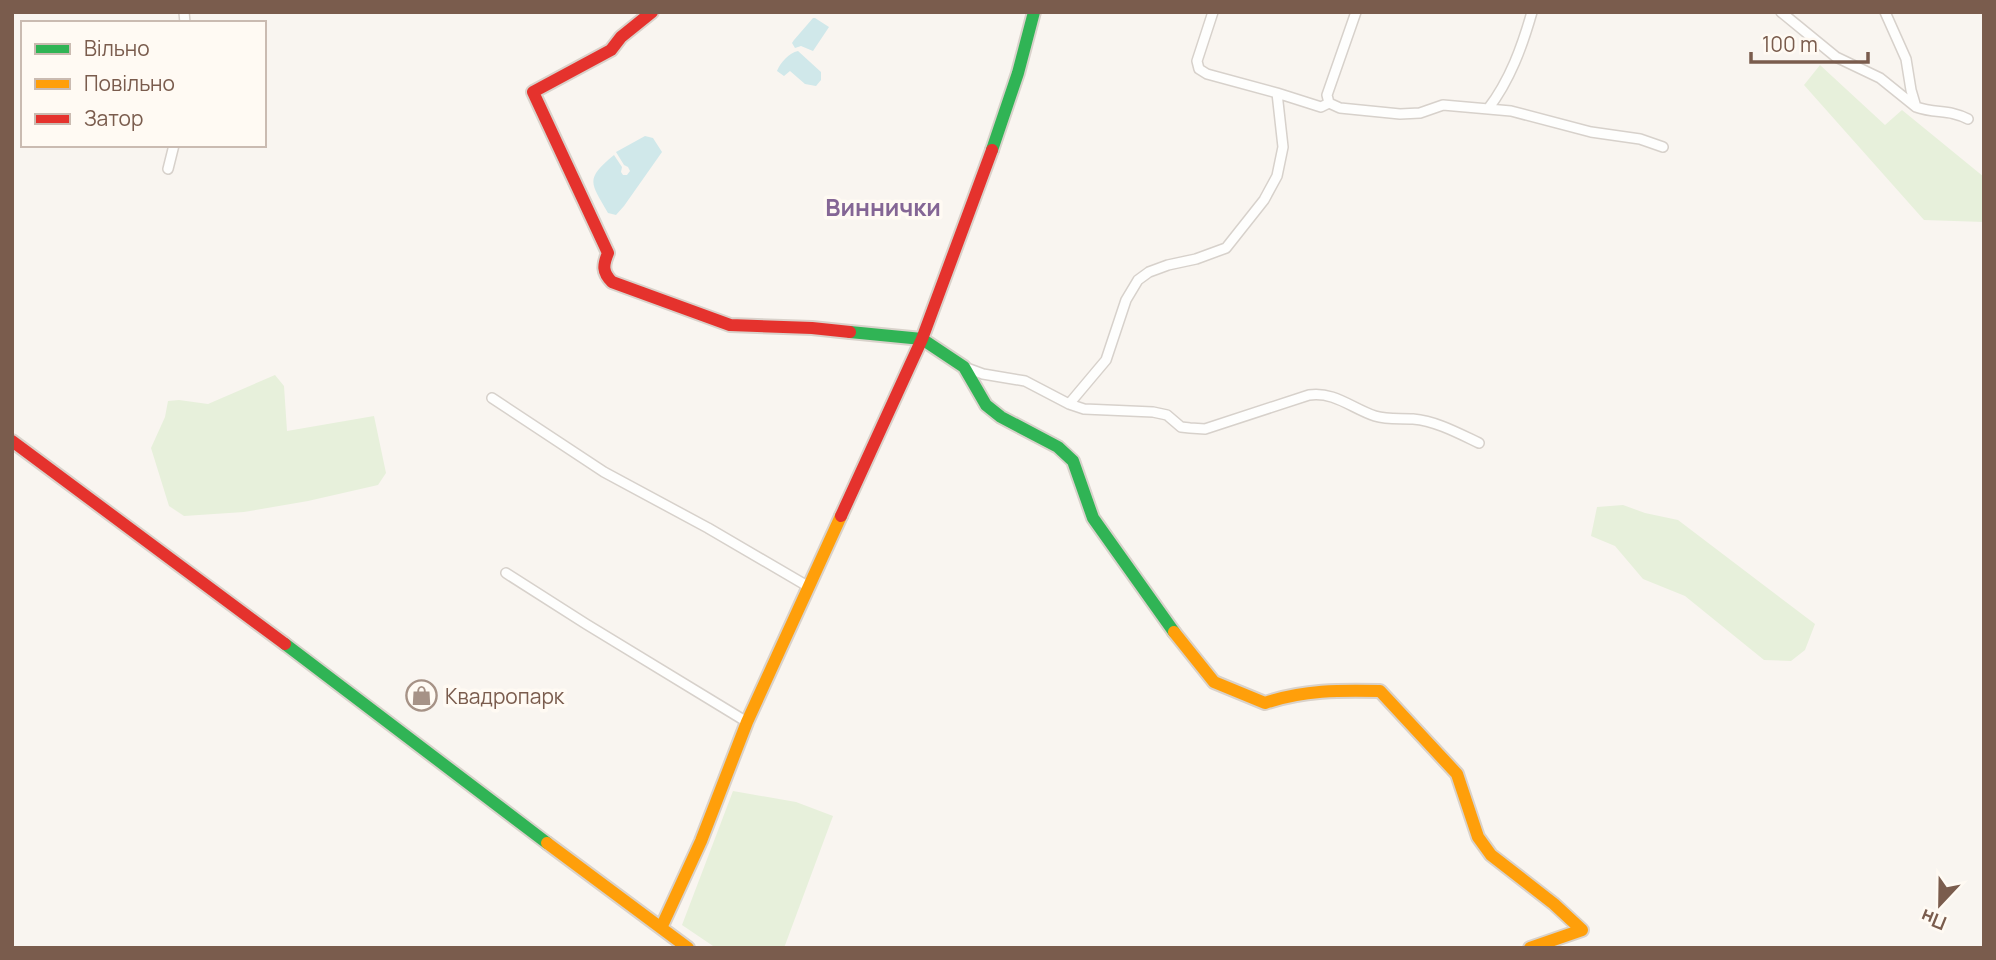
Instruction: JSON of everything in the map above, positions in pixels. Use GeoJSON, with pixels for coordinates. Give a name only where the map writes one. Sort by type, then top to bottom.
{"type":"FeatureCollection","features":[{"type":"Feature","properties":{"kind":"street"},"geometry":{"type":"LineString","coordinates":[[652,12],[621,37],[611,50],[533,92],[608,253],[603,266],[604,274],[612,282],[730,325],[812,328],[922,338],[964,366],[983,374],[1025,381],[1084,409],[1153,412],[1167,415],[1181,427],[1205,429],[1319,393],[1375,416],[1435,423],[1479,443]]}},
{"type":"Feature","properties":{"kind":"street"},"geometry":{"type":"LineString","coordinates":[[661,929],[701,841],[747,722],[922,338],[988,164],[1018,73],[1034,12]]}},
{"type":"Feature","properties":{"kind":"street"},"geometry":{"type":"LineString","coordinates":[[1213,12],[1197,61],[1199,69],[1207,74],[1321,107],[1329,103]]}},
{"type":"Feature","properties":{"kind":"street"},"geometry":{"type":"LineString","coordinates":[[1329,103],[1327,95],[1356,12]]}},
{"type":"Feature","properties":{"kind":"street"},"geometry":{"type":"LineString","coordinates":[[1523,12],[1528,25]]}},
{"type":"Feature","properties":{"kind":"street"},"geometry":{"type":"LineString","coordinates":[[1489,109],[1513,69],[1532,12]]}},
{"type":"Feature","properties":{"kind":"street"},"geometry":{"type":"LineString","coordinates":[[1781,12],[1836,57],[1880,78],[1916,107],[1928,111],[1950,111],[1968,119]]}},
{"type":"Feature","properties":{"kind":"street"},"geometry":{"type":"LineString","coordinates":[[1885,12],[1906,59],[1916,107]]}},
{"type":"Feature","properties":{"kind":"street"},"geometry":{"type":"LineString","coordinates":[[1069,404],[1106,360],[1126,300],[1139,280],[1149,272],[1168,265],[1196,259],[1226,248],[1265,200],[1277,176],[1283,147],[1277,93]]}},
{"type":"Feature","properties":{"kind":"street"},"geometry":{"type":"LineString","coordinates":[[1329,103],[1340,108],[1400,114],[1420,113],[1443,104],[1511,111],[1591,132],[1640,139],[1663,147]]}},
{"type":"Feature","properties":{"kind":"street"},"geometry":{"type":"LineString","coordinates":[[168,169],[174,147]]}},
{"type":"Feature","properties":{"kind":"street"},"geometry":{"type":"LineString","coordinates":[[964,366],[986,405],[1001,417],[1058,447],[1073,461],[1093,518],[1176,635],[1214,682],[1265,703],[1289,695],[1333,690],[1380,691],[1457,774],[1478,837],[1491,855],[1554,904],[1582,930],[1530,948]]}},
{"type":"Feature","properties":{"kind":"street"},"geometry":{"type":"LineString","coordinates":[[492,398],[604,472],[809,587]]}},
{"type":"Feature","properties":{"kind":"street"},"geometry":{"type":"LineString","coordinates":[[12,441],[688,948]]}},
{"type":"Feature","properties":{"kind":"street"},"geometry":{"type":"LineString","coordinates":[[506,573],[747,722]]}},
{"type":"Feature","properties":{"kind":"green space"},"geometry":{"type":"Polygon","coordinates":[[[1820,65],[1885,125],[1902,110],[1984,177],[1984,222],[1924,220],[1804,85],[1820,65]]]}},
{"type":"Feature","properties":{"kind":"green space"},"geometry":{"type":"Polygon","coordinates":[[[275,375],[284,386],[287,431],[374,416],[386,473],[378,485],[244,512],[184,516],[169,506],[151,448],[165,417],[168,401],[208,404],[275,375]]]}},
{"type":"Feature","properties":{"kind":"green space"},"geometry":{"type":"Polygon","coordinates":[[[1623,505],[1678,520],[1815,624],[1805,650],[1791,661],[1764,660],[1685,596],[1643,579],[1615,546],[1591,536],[1597,507],[1623,505]]]}},
{"type":"Feature","properties":{"kind":"green space"},"geometry":{"type":"Polygon","coordinates":[[[733,791],[796,802],[833,816],[784,948],[716,948],[682,925],[733,791]]]}},
{"type":"Feature","properties":{"kind":"water"},"geometry":{"type":"Polygon","coordinates":[[[813,18],[829,27],[813,51],[801,46],[795,48],[792,43],[813,18]]]}},
{"type":"Feature","properties":{"kind":"water"},"geometry":{"type":"Polygon","coordinates":[[[798,51],[821,72],[821,80],[816,86],[805,84],[790,71],[784,76],[777,71],[785,59],[798,51]]]}},
{"type":"Feature","properties":{"kind":"water"},"geometry":{"type":"Polygon","coordinates":[[[645,136],[653,138],[662,152],[624,206],[616,215],[608,213],[594,187],[595,176],[614,155],[622,167],[621,172],[627,175],[630,171],[616,152],[645,136]]]}},
{"type":"Feature","properties":{"kind":"traffic: fast"},"geometry":{"type":"LineString","coordinates":[[992,150],[1018,73],[1034,12]]}},
{"type":"Feature","properties":{"kind":"traffic: fast"},"geometry":{"type":"LineString","coordinates":[[850,332],[922,339],[964,367],[986,405],[1001,417],[1058,447],[1073,461],[1093,518],[1174,632]]}},
{"type":"Feature","properties":{"kind":"traffic: fast"},"geometry":{"type":"LineString","coordinates":[[285,644],[547,843]]}},
{"type":"Feature","properties":{"kind":"traffic: slow"},"geometry":{"type":"LineString","coordinates":[[661,928],[701,841],[747,722],[841,516]]}},
{"type":"Feature","properties":{"kind":"traffic: slow"},"geometry":{"type":"LineString","coordinates":[[1174,632],[1214,682],[1265,703],[1308,693],[1380,691],[1457,774],[1478,837],[1491,855],[1554,904],[1582,930],[1530,948]]}},
{"type":"Feature","properties":{"kind":"traffic: slow"},"geometry":{"type":"LineString","coordinates":[[547,843],[688,948]]}},
{"type":"Feature","properties":{"kind":"traffic: jam"},"geometry":{"type":"LineString","coordinates":[[652,12],[621,37],[611,50],[533,92],[608,253],[604,265],[606,275],[612,282],[730,325],[850,332]]}},
{"type":"Feature","properties":{"kind":"traffic: jam"},"geometry":{"type":"LineString","coordinates":[[841,516],[922,339],[992,150]]}},
{"type":"Feature","properties":{"kind":"traffic: jam"},"geometry":{"type":"LineString","coordinates":[[12,441],[285,644]]}},
{"type":"Feature","properties":{"kind":"place","name":"Квадропарк"},"geometry":{"type":"Point","coordinates":[422,696]}},
{"type":"Feature","properties":{"kind":"district","name":"Виннички"},"geometry":{"type":"Point","coordinates":[883,206]}}]}
